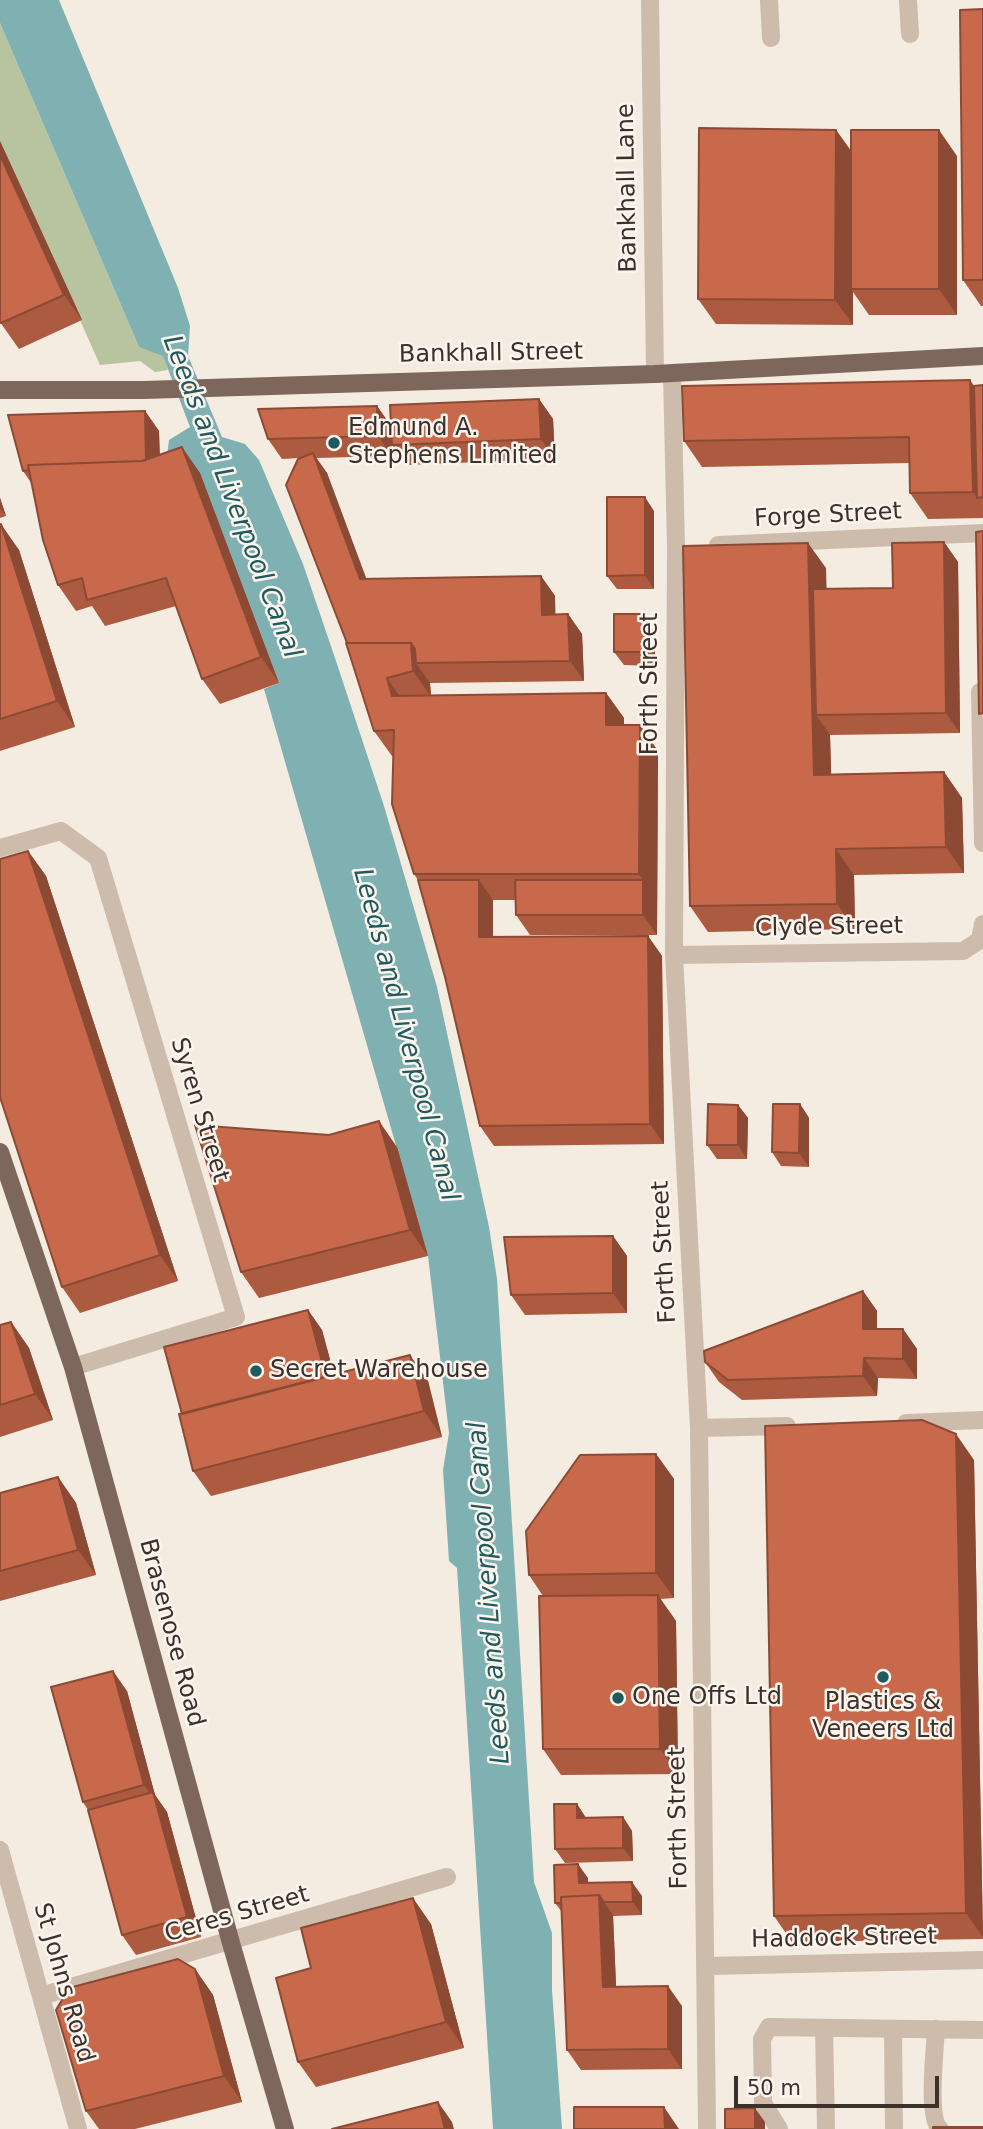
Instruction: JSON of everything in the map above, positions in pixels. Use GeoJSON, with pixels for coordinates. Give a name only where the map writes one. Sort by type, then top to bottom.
{"type":"FeatureCollection","features":[{"type":"Feature","properties":{"kind":"main road","name":"Bankhall Street"},"geometry":{"type":"LineString","coordinates":[[0,390],[144,390],[664,374],[983,356]]}},
{"type":"Feature","properties":{"kind":"main road","name":"Brasenose Road"},"geometry":{"type":"LineString","coordinates":[[0,1152],[73,1367],[231,1943],[285,2129]]}},
{"type":"Feature","properties":{"kind":"street","name":"Bankhall Lane"},"geometry":{"type":"LineString","coordinates":[[650,0],[664,374]]}},
{"type":"Feature","properties":{"kind":"street"},"geometry":{"type":"LineString","coordinates":[[769,0],[771,38]]}},
{"type":"Feature","properties":{"kind":"street"},"geometry":{"type":"LineString","coordinates":[[908,0],[910,34]]}},
{"type":"Feature","properties":{"kind":"street","name":"Forth Street"},"geometry":{"type":"LineString","coordinates":[[664,374],[690,547],[674,955],[699,1429],[707,2129]]}},
{"type":"Feature","properties":{"kind":"street","name":"Forge Street"},"geometry":{"type":"LineString","coordinates":[[690,547],[979,537]]}},
{"type":"Feature","properties":{"kind":"street"},"geometry":{"type":"LineString","coordinates":[[980,668],[983,843]]}},
{"type":"Feature","properties":{"kind":"street","name":"Syren Street"},"geometry":{"type":"LineString","coordinates":[[0,848],[61,831],[98,858],[236,1317],[73,1367]]}},
{"type":"Feature","properties":{"kind":"street","name":"Clyde Street"},"geometry":{"type":"LineString","coordinates":[[674,955],[963,951],[982,932]]}},
{"type":"Feature","properties":{"kind":"street"},"geometry":{"type":"LineString","coordinates":[[888,1423],[983,1420]]}},
{"type":"Feature","properties":{"kind":"street"},"geometry":{"type":"LineString","coordinates":[[699,1429],[807,1425]]}},
{"type":"Feature","properties":{"kind":"street","name":"St Johns Road"},"geometry":{"type":"LineString","coordinates":[[0,1850],[78,2129]]}},
{"type":"Feature","properties":{"kind":"street","name":"Ceres Street"},"geometry":{"type":"LineString","coordinates":[[41,1996],[231,1943],[447,1877]]}},
{"type":"Feature","properties":{"kind":"street","name":"Haddock Street"},"geometry":{"type":"LineString","coordinates":[[706,1966],[983,1960]]}},
{"type":"Feature","properties":{"kind":"street"},"geometry":{"type":"LineString","coordinates":[[779,2129],[763,2103],[764,2031],[769,2027],[983,2031]]}},
{"type":"Feature","properties":{"kind":"street"},"geometry":{"type":"LineString","coordinates":[[824,2028],[827,2129]]}},
{"type":"Feature","properties":{"kind":"street"},"geometry":{"type":"LineString","coordinates":[[894,2029],[894,2129]]}},
{"type":"Feature","properties":{"kind":"street"},"geometry":{"type":"LineString","coordinates":[[936,2029],[933,2110],[936,2125],[940,2129]]}},
{"type":"Feature","properties":{"kind":"green space"},"geometry":{"type":"Polygon","coordinates":[[[0,23],[139,347],[163,355],[168,370],[155,372],[140,361],[100,365],[0,141],[0,23]]]}},
{"type":"Feature","properties":{"kind":"water","name":"Leeds and Liverpool Canal"},"geometry":{"type":"Polygon","coordinates":[[[0,0],[59,0],[178,288],[190,326],[188,356],[222,437],[245,444],[259,460],[303,564],[384,806],[437,987],[489,1227],[497,1279],[534,1882],[552,1933],[552,1990],[562,2129],[493,2129],[457,1568],[449,1561],[443,1470],[449,1433],[428,1256],[264,689],[279,683],[200,474],[166,464],[169,440],[190,427],[163,356],[139,347],[0,23],[0,0]]]}},
{"type":"Feature","properties":{"kind":"building"},"geometry":{"type":"Polygon","coordinates":[[[983,9],[983,280],[963,280],[960,10],[983,9]]]}},
{"type":"Feature","properties":{"kind":"building"},"geometry":{"type":"Polygon","coordinates":[[[699,128],[836,130],[835,300],[698,299],[699,128]]]}},
{"type":"Feature","properties":{"kind":"building"},"geometry":{"type":"Polygon","coordinates":[[[851,130],[939,130],[939,289],[851,289],[851,130]]]}},
{"type":"Feature","properties":{"kind":"building"},"geometry":{"type":"Polygon","coordinates":[[[0,155],[64,295],[1,323],[0,322],[0,155]]]}},
{"type":"Feature","properties":{"kind":"building"},"geometry":{"type":"Polygon","coordinates":[[[970,380],[973,492],[910,493],[909,437],[684,441],[682,386],[970,380]]]}},
{"type":"Feature","properties":{"kind":"building"},"geometry":{"type":"Polygon","coordinates":[[[983,385],[983,497],[977,498],[974,386],[983,385]]]}},
{"type":"Feature","properties":{"kind":"building"},"geometry":{"type":"Polygon","coordinates":[[[539,399],[541,439],[392,445],[390,405],[539,399]]]}},
{"type":"Feature","properties":{"kind":"building"},"geometry":{"type":"Polygon","coordinates":[[[377,406],[378,436],[268,439],[258,409],[377,406]]]}},
{"type":"Feature","properties":{"kind":"building"},"geometry":{"type":"Polygon","coordinates":[[[145,411],[146,460],[28,465],[29,470],[23,471],[8,415],[145,411]]]}},
{"type":"Feature","properties":{"kind":"building"},"geometry":{"type":"Polygon","coordinates":[[[182,447],[261,657],[202,679],[166,578],[87,600],[82,578],[58,585],[43,540],[28,465],[142,461],[182,447]]]}},
{"type":"Feature","properties":{"kind":"building"},"geometry":{"type":"Polygon","coordinates":[[[313,453],[360,579],[541,576],[542,615],[568,614],[570,661],[416,663],[415,649],[411,643],[347,643],[286,485],[298,459],[313,453]]]}},
{"type":"Feature","properties":{"kind":"building"},"geometry":{"type":"Polygon","coordinates":[[[607,497],[645,497],[645,575],[607,576],[607,497]]]}},
{"type":"Feature","properties":{"kind":"building"},"geometry":{"type":"Polygon","coordinates":[[[0,525],[57,701],[0,719],[0,525]]]}},
{"type":"Feature","properties":{"kind":"building"},"geometry":{"type":"Polygon","coordinates":[[[983,531],[983,713],[979,714],[976,532],[983,531]]]}},
{"type":"Feature","properties":{"kind":"building"},"geometry":{"type":"Polygon","coordinates":[[[944,542],[946,713],[816,715],[813,589],[893,588],[892,543],[944,542]]]}},
{"type":"Feature","properties":{"kind":"building"},"geometry":{"type":"Polygon","coordinates":[[[808,543],[814,775],[944,772],[946,847],[836,849],[837,904],[690,906],[683,546],[808,543]]]}},
{"type":"Feature","properties":{"kind":"building"},"geometry":{"type":"Polygon","coordinates":[[[614,614],[646,614],[646,652],[614,652],[614,614]]]}},
{"type":"Feature","properties":{"kind":"building"},"geometry":{"type":"Polygon","coordinates":[[[346,643],[411,643],[413,671],[387,678],[392,696],[606,693],[606,725],[640,725],[639,874],[414,874],[392,804],[394,730],[374,731],[346,643]]]}},
{"type":"Feature","properties":{"kind":"building"},"geometry":{"type":"Polygon","coordinates":[[[28,851],[160,1255],[62,1287],[0,1097],[0,859],[28,851]]]}},
{"type":"Feature","properties":{"kind":"building"},"geometry":{"type":"Polygon","coordinates":[[[418,880],[479,880],[479,937],[648,936],[650,1124],[480,1126],[445,977],[418,880]]]}},
{"type":"Feature","properties":{"kind":"building"},"geometry":{"type":"Polygon","coordinates":[[[515,880],[643,880],[643,915],[516,915],[515,880]]]}},
{"type":"Feature","properties":{"kind":"building"},"geometry":{"type":"Polygon","coordinates":[[[708,1104],[738,1105],[738,1145],[707,1145],[708,1104]]]}},
{"type":"Feature","properties":{"kind":"building"},"geometry":{"type":"Polygon","coordinates":[[[773,1104],[800,1104],[799,1153],[772,1152],[773,1104]]]}},
{"type":"Feature","properties":{"kind":"building"},"geometry":{"type":"Polygon","coordinates":[[[379,1121],[410,1230],[241,1272],[195,1125],[329,1135],[379,1121]]]}},
{"type":"Feature","properties":{"kind":"building"},"geometry":{"type":"Polygon","coordinates":[[[613,1236],[613,1293],[511,1295],[504,1237],[613,1236]]]}},
{"type":"Feature","properties":{"kind":"building"},"geometry":{"type":"Polygon","coordinates":[[[863,1291],[863,1329],[903,1329],[903,1359],[864,1358],[863,1376],[728,1380],[705,1362],[704,1351],[863,1291]]]}},
{"type":"Feature","properties":{"kind":"building","name":"Secret Warehouse"},"geometry":{"type":"Polygon","coordinates":[[[308,1310],[326,1377],[182,1414],[164,1347],[308,1310]]]}},
{"type":"Feature","properties":{"kind":"building"},"geometry":{"type":"Polygon","coordinates":[[[11,1322],[35,1394],[0,1405],[0,1325],[11,1322]]]}},
{"type":"Feature","properties":{"kind":"building"},"geometry":{"type":"Polygon","coordinates":[[[410,1355],[424,1411],[193,1471],[179,1414],[410,1355]]]}},
{"type":"Feature","properties":{"kind":"building","name":"Plastics & Veneers Ltd"},"geometry":{"type":"Polygon","coordinates":[[[922,1420],[956,1434],[966,1913],[774,1916],[765,1426],[922,1420]]]}},
{"type":"Feature","properties":{"kind":"building"},"geometry":{"type":"Polygon","coordinates":[[[656,1454],[656,1573],[529,1575],[526,1531],[580,1455],[656,1454]]]}},
{"type":"Feature","properties":{"kind":"building"},"geometry":{"type":"Polygon","coordinates":[[[58,1477],[78,1550],[0,1571],[0,1493],[58,1477]]]}},
{"type":"Feature","properties":{"kind":"building","name":"One Offs Ltd"},"geometry":{"type":"Polygon","coordinates":[[[658,1595],[660,1749],[543,1749],[539,1596],[658,1595]]]}},
{"type":"Feature","properties":{"kind":"building"},"geometry":{"type":"Polygon","coordinates":[[[113,1671],[144,1785],[83,1802],[51,1687],[113,1671]]]}},
{"type":"Feature","properties":{"kind":"building"},"geometry":{"type":"Polygon","coordinates":[[[153,1792],[187,1917],[122,1935],[88,1810],[153,1792]]]}},
{"type":"Feature","properties":{"kind":"building"},"geometry":{"type":"Polygon","coordinates":[[[554,1804],[577,1804],[577,1818],[623,1817],[623,1848],[555,1849],[554,1804]]]}},
{"type":"Feature","properties":{"kind":"building"},"geometry":{"type":"Polygon","coordinates":[[[578,1864],[579,1883],[632,1882],[633,1902],[604,1902],[599,1895],[561,1897],[561,1903],[555,1903],[554,1865],[578,1864]]]}},
{"type":"Feature","properties":{"kind":"building"},"geometry":{"type":"Polygon","coordinates":[[[599,1895],[603,1987],[668,1986],[668,2049],[567,2050],[561,1897],[599,1895]]]}},
{"type":"Feature","properties":{"kind":"building"},"geometry":{"type":"Polygon","coordinates":[[[413,1898],[446,2022],[298,2062],[276,1978],[311,1968],[301,1928],[413,1898]]]}},
{"type":"Feature","properties":{"kind":"building"},"geometry":{"type":"Polygon","coordinates":[[[178,1959],[195,1969],[224,2076],[86,2111],[56,2010],[69,1988],[178,1959]]]}},
{"type":"Feature","properties":{"kind":"building"},"geometry":{"type":"Polygon","coordinates":[[[438,2102],[445,2129],[332,2129],[438,2102]]]}},
{"type":"Feature","properties":{"kind":"building"},"geometry":{"type":"Polygon","coordinates":[[[574,2107],[664,2107],[665,2129],[574,2129],[574,2107]]]}},
{"type":"Feature","properties":{"kind":"building"},"geometry":{"type":"Polygon","coordinates":[[[755,2108],[755,2129],[725,2129],[725,2109],[755,2108]]]}},
{"type":"Feature","properties":{"kind":"building"},"geometry":{"type":"Polygon","coordinates":[[[983,2127],[983,2129],[933,2129],[983,2127]]]}},
{"type":"Feature","properties":{"kind":"place","name":"Edmund A. Stephens Limited"},"geometry":{"type":"Point","coordinates":[334,443]}},
{"type":"Feature","properties":{"kind":"place","name":"Secret Warehouse"},"geometry":{"type":"Point","coordinates":[256,1371]}},
{"type":"Feature","properties":{"kind":"place","name":"Plastics & Veneers Ltd"},"geometry":{"type":"Point","coordinates":[883,1677]}},
{"type":"Feature","properties":{"kind":"place","name":"One Offs Ltd"},"geometry":{"type":"Point","coordinates":[618,1698]}}]}
